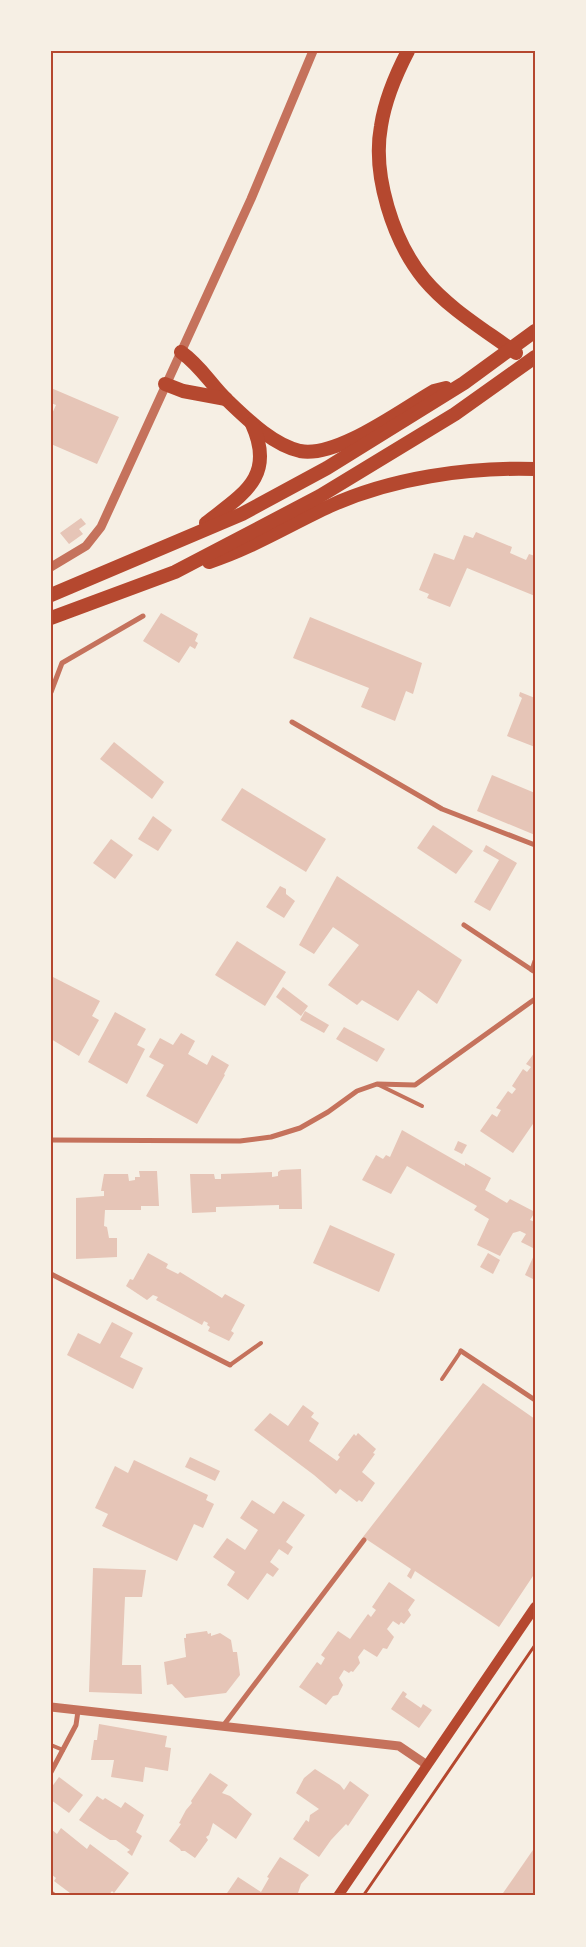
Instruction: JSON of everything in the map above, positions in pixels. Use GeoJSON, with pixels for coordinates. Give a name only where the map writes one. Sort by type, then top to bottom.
{"type":"FeatureCollection","features":[{"type":"Feature","properties":{"kind":"highway"},"geometry":{"type":"LineString","coordinates":[[408,51],[389,93],[380,127],[380,162],[384,192],[393,224],[407,255],[424,280],[448,303],[535,367]]}},
{"type":"Feature","properties":{"kind":"highway"},"geometry":{"type":"LineString","coordinates":[[51,595],[242,514],[327,468],[464,383],[535,331]]}},
{"type":"Feature","properties":{"kind":"highway"},"geometry":{"type":"LineString","coordinates":[[181,352],[196,363],[226,399],[252,424],[282,443],[298,450],[313,452],[343,444],[434,391],[464,383]]}},
{"type":"Feature","properties":{"kind":"highway"},"geometry":{"type":"LineString","coordinates":[[174,572],[320,496],[455,414],[535,357]]}},
{"type":"Feature","properties":{"kind":"highway"},"geometry":{"type":"LineString","coordinates":[[165,384],[184,391],[226,399]]}},
{"type":"Feature","properties":{"kind":"highway"},"geometry":{"type":"LineString","coordinates":[[196,532],[239,497],[253,482],[261,462],[260,442],[252,424]]}},
{"type":"Feature","properties":{"kind":"highway"},"geometry":{"type":"LineString","coordinates":[[51,618],[174,572],[241,552],[332,506],[389,486],[444,474],[535,469]]}},
{"type":"Feature","properties":{"kind":"main road"},"geometry":{"type":"LineString","coordinates":[[338,1896],[535,1607]]}},
{"type":"Feature","properties":{"kind":"street"},"geometry":{"type":"LineString","coordinates":[[51,567],[86,546],[101,527],[251,199],[312,51]]}},
{"type":"Feature","properties":{"kind":"street"},"geometry":{"type":"LineString","coordinates":[[51,692],[62,663],[143,616]]}},
{"type":"Feature","properties":{"kind":"street"},"geometry":{"type":"LineString","coordinates":[[292,722],[442,809],[535,845]]}},
{"type":"Feature","properties":{"kind":"street"},"geometry":{"type":"LineString","coordinates":[[464,925],[533,971],[535,960]]}},
{"type":"Feature","properties":{"kind":"street"},"geometry":{"type":"LineString","coordinates":[[51,1140],[240,1141],[264,1138],[300,1128],[328,1112],[357,1091],[377,1084],[415,1085],[535,999]]}},
{"type":"Feature","properties":{"kind":"street"},"geometry":{"type":"LineString","coordinates":[[51,1274],[230,1365]]}},
{"type":"Feature","properties":{"kind":"street"},"geometry":{"type":"LineString","coordinates":[[461,1351],[535,1400]]}},
{"type":"Feature","properties":{"kind":"street"},"geometry":{"type":"LineString","coordinates":[[223,1726],[364,1540]]}},
{"type":"Feature","properties":{"kind":"street"},"geometry":{"type":"LineString","coordinates":[[51,1708],[399,1746],[427,1765]]}},
{"type":"Feature","properties":{"kind":"street"},"geometry":{"type":"LineString","coordinates":[[51,1772],[76,1724],[78,1711]]}},
{"type":"Feature","properties":{"kind":"street"},"geometry":{"type":"LineString","coordinates":[[51,1893],[55,1896]]}},
{"type":"Feature","properties":{"kind":"lane"},"geometry":{"type":"LineString","coordinates":[[377,1084],[422,1106]]}},
{"type":"Feature","properties":{"kind":"lane"},"geometry":{"type":"LineString","coordinates":[[230,1365],[260,1343]]}},
{"type":"Feature","properties":{"kind":"lane"},"geometry":{"type":"LineString","coordinates":[[442,1379],[461,1351]]}},
{"type":"Feature","properties":{"kind":"lane"},"geometry":{"type":"LineString","coordinates":[[51,1745],[63,1750]]}},
{"type":"Feature","properties":{"kind":"path"},"geometry":{"type":"LineString","coordinates":[[363,1896],[535,1645]]}},
{"type":"Feature","properties":{"kind":"building"},"geometry":{"type":"Polygon","coordinates":[[[51,388],[119,417],[97,464],[51,444],[51,416],[56,405],[51,403],[51,388]]]}},
{"type":"Feature","properties":{"kind":"building"},"geometry":{"type":"Polygon","coordinates":[[[81,518],[86,524],[79,529],[83,534],[69,544],[60,533],[81,518]]]}},
{"type":"Feature","properties":{"kind":"building"},"geometry":{"type":"Polygon","coordinates":[[[476,532],[512,547],[510,553],[526,560],[529,554],[535,556],[535,596],[467,568],[450,607],[427,598],[429,594],[419,590],[434,553],[454,560],[464,535],[473,538],[476,532]]]}},
{"type":"Feature","properties":{"kind":"building"},"geometry":{"type":"Polygon","coordinates":[[[161,613],[198,634],[195,641],[198,643],[195,649],[190,646],[179,663],[143,641],[161,613]]]}},
{"type":"Feature","properties":{"kind":"building"},"geometry":{"type":"Polygon","coordinates":[[[310,617],[422,663],[413,694],[406,691],[395,721],[361,707],[369,688],[293,658],[310,617]]]}},
{"type":"Feature","properties":{"kind":"building"},"geometry":{"type":"Polygon","coordinates":[[[520,692],[535,698],[535,747],[507,736],[522,698],[519,696],[520,692]]]}},
{"type":"Feature","properties":{"kind":"building"},"geometry":{"type":"Polygon","coordinates":[[[114,742],[164,782],[152,799],[100,759],[114,742]]]}},
{"type":"Feature","properties":{"kind":"building"},"geometry":{"type":"Polygon","coordinates":[[[492,775],[535,793],[535,835],[477,811],[492,775]]]}},
{"type":"Feature","properties":{"kind":"building"},"geometry":{"type":"Polygon","coordinates":[[[242,788],[326,839],[306,872],[221,820],[242,788]]]}},
{"type":"Feature","properties":{"kind":"building"},"geometry":{"type":"Polygon","coordinates":[[[153,816],[172,830],[158,851],[138,839],[153,816]]]}},
{"type":"Feature","properties":{"kind":"building"},"geometry":{"type":"Polygon","coordinates":[[[433,825],[473,851],[456,874],[417,848],[433,825]]]}},
{"type":"Feature","properties":{"kind":"building"},"geometry":{"type":"Polygon","coordinates":[[[111,839],[133,855],[115,879],[93,863],[111,839]]]}},
{"type":"Feature","properties":{"kind":"building"},"geometry":{"type":"Polygon","coordinates":[[[486,845],[517,863],[490,911],[474,902],[499,860],[483,851],[486,845]]]}},
{"type":"Feature","properties":{"kind":"building"},"geometry":{"type":"Polygon","coordinates":[[[337,876],[462,960],[437,1004],[418,990],[398,1021],[362,1000],[357,1005],[328,985],[359,945],[333,927],[314,954],[299,945],[337,876]]]}},
{"type":"Feature","properties":{"kind":"building"},"geometry":{"type":"Polygon","coordinates":[[[280,886],[286,889],[286,894],[295,901],[284,918],[266,907],[280,886]]]}},
{"type":"Feature","properties":{"kind":"building"},"geometry":{"type":"Polygon","coordinates":[[[237,941],[286,972],[265,1006],[215,975],[237,941]]]}},
{"type":"Feature","properties":{"kind":"building"},"geometry":{"type":"Polygon","coordinates":[[[51,976],[100,1001],[92,1016],[99,1020],[79,1056],[51,1039],[51,976]]]}},
{"type":"Feature","properties":{"kind":"building"},"geometry":{"type":"Polygon","coordinates":[[[283,987],[308,1006],[301,1016],[276,997],[283,987]]]}},
{"type":"Feature","properties":{"kind":"building"},"geometry":{"type":"Polygon","coordinates":[[[305,1011],[329,1025],[324,1033],[300,1020],[305,1011]]]}},
{"type":"Feature","properties":{"kind":"building"},"geometry":{"type":"Polygon","coordinates":[[[115,1012],[146,1029],[137,1045],[145,1049],[127,1084],[88,1062],[115,1012]]]}},
{"type":"Feature","properties":{"kind":"building"},"geometry":{"type":"Polygon","coordinates":[[[344,1027],[385,1049],[377,1062],[336,1039],[344,1027]]]}},
{"type":"Feature","properties":{"kind":"building"},"geometry":{"type":"Polygon","coordinates":[[[181,1033],[195,1041],[188,1054],[207,1065],[212,1055],[229,1065],[197,1124],[146,1096],[164,1065],[149,1057],[160,1038],[173,1045],[181,1033]]]}},
{"type":"Feature","properties":{"kind":"building"},"geometry":{"type":"Polygon","coordinates":[[[535,1052],[535,1121],[513,1153],[480,1131],[492,1114],[497,1117],[501,1110],[496,1108],[508,1091],[512,1094],[516,1089],[512,1086],[523,1069],[527,1072],[531,1067],[526,1064],[535,1052]]]}},
{"type":"Feature","properties":{"kind":"building"},"geometry":{"type":"Polygon","coordinates":[[[402,1130],[465,1166],[465,1163],[491,1178],[485,1190],[507,1203],[510,1199],[535,1212],[530,1220],[535,1222],[535,1249],[521,1242],[526,1234],[520,1231],[513,1233],[500,1256],[477,1245],[489,1219],[474,1210],[477,1206],[407,1166],[391,1194],[362,1180],[376,1155],[383,1159],[386,1155],[390,1157],[402,1130]]]}},
{"type":"Feature","properties":{"kind":"building"},"geometry":{"type":"Polygon","coordinates":[[[458,1141],[467,1145],[462,1154],[454,1150],[458,1141]]]}},
{"type":"Feature","properties":{"kind":"building"},"geometry":{"type":"Polygon","coordinates":[[[301,1169],[302,1209],[279,1209],[279,1205],[216,1207],[216,1212],[192,1213],[190,1174],[214,1174],[215,1179],[221,1179],[221,1174],[272,1172],[272,1177],[278,1176],[278,1172],[281,1170],[301,1169]]]}},
{"type":"Feature","properties":{"kind":"building"},"geometry":{"type":"Polygon","coordinates":[[[139,1171],[157,1171],[159,1206],[141,1206],[141,1210],[105,1210],[104,1226],[107,1227],[109,1238],[117,1238],[117,1257],[76,1259],[76,1198],[104,1196],[104,1191],[101,1191],[104,1174],[128,1174],[129,1181],[135,1180],[135,1177],[140,1177],[139,1171]]]}},
{"type":"Feature","properties":{"kind":"building"},"geometry":{"type":"Polygon","coordinates":[[[330,1225],[395,1254],[379,1292],[313,1263],[330,1225]]]}},
{"type":"Feature","properties":{"kind":"building"},"geometry":{"type":"Polygon","coordinates":[[[148,1253],[168,1264],[166,1268],[178,1274],[180,1272],[222,1298],[225,1294],[245,1305],[231,1331],[234,1333],[229,1341],[208,1331],[210,1327],[207,1325],[208,1323],[204,1321],[202,1325],[156,1300],[158,1297],[153,1295],[147,1300],[126,1286],[130,1279],[133,1280],[148,1253]]]}},
{"type":"Feature","properties":{"kind":"building"},"geometry":{"type":"Polygon","coordinates":[[[488,1253],[500,1260],[493,1274],[480,1267],[488,1253]]]}},
{"type":"Feature","properties":{"kind":"building"},"geometry":{"type":"Polygon","coordinates":[[[535,1253],[535,1280],[525,1275],[535,1253]]]}},
{"type":"Feature","properties":{"kind":"building"},"geometry":{"type":"Polygon","coordinates":[[[112,1322],[133,1333],[120,1357],[143,1368],[133,1389],[67,1355],[78,1333],[100,1344],[112,1322]]]}},
{"type":"Feature","properties":{"kind":"building"},"geometry":{"type":"Polygon","coordinates":[[[483,1383],[535,1419],[535,1573],[499,1627],[415,1571],[411,1579],[407,1576],[411,1569],[363,1537],[483,1383]]]}},
{"type":"Feature","properties":{"kind":"building"},"geometry":{"type":"Polygon","coordinates":[[[303,1405],[314,1413],[311,1417],[319,1423],[309,1441],[337,1461],[340,1457],[338,1455],[354,1434],[356,1436],[358,1433],[376,1449],[373,1453],[375,1454],[362,1472],[375,1483],[362,1502],[359,1500],[357,1502],[340,1489],[336,1494],[254,1430],[270,1413],[288,1426],[303,1405]]]}},
{"type":"Feature","properties":{"kind":"building"},"geometry":{"type":"Polygon","coordinates":[[[190,1457],[220,1471],[215,1481],[185,1467],[190,1457]]]}},
{"type":"Feature","properties":{"kind":"building"},"geometry":{"type":"Polygon","coordinates":[[[134,1460],[208,1495],[206,1500],[214,1504],[203,1528],[194,1524],[177,1561],[102,1526],[108,1514],[95,1508],[115,1466],[128,1473],[134,1460]]]}},
{"type":"Feature","properties":{"kind":"building"},"geometry":{"type":"Polygon","coordinates":[[[252,1500],[274,1514],[283,1501],[305,1515],[286,1542],[293,1547],[288,1555],[279,1549],[270,1562],[279,1569],[273,1577],[267,1573],[248,1600],[227,1585],[235,1572],[213,1557],[227,1538],[245,1550],[258,1530],[240,1518],[252,1500]]]}},
{"type":"Feature","properties":{"kind":"building"},"geometry":{"type":"Polygon","coordinates":[[[93,1568],[146,1570],[142,1597],[125,1597],[122,1665],[141,1665],[142,1694],[89,1692],[93,1568]]]}},
{"type":"Feature","properties":{"kind":"building"},"geometry":{"type":"Polygon","coordinates":[[[389,1582],[415,1600],[408,1610],[411,1615],[404,1624],[401,1622],[399,1625],[393,1621],[387,1629],[394,1637],[387,1649],[383,1648],[377,1657],[364,1649],[358,1657],[360,1663],[353,1672],[349,1673],[344,1670],[339,1678],[343,1685],[338,1695],[333,1696],[326,1705],[299,1687],[317,1662],[321,1665],[325,1658],[321,1655],[338,1631],[350,1639],[368,1614],[371,1617],[376,1610],[372,1607],[389,1582]]]}},
{"type":"Feature","properties":{"kind":"building"},"geometry":{"type":"Polygon","coordinates":[[[207,1631],[208,1634],[211,1633],[211,1636],[220,1633],[231,1640],[233,1652],[237,1652],[240,1675],[226,1693],[185,1698],[172,1684],[167,1685],[164,1662],[186,1657],[184,1638],[186,1638],[186,1634],[207,1631]]]}},
{"type":"Feature","properties":{"kind":"building"},"geometry":{"type":"Polygon","coordinates":[[[403,1691],[407,1694],[405,1697],[421,1708],[423,1704],[432,1710],[419,1728],[391,1709],[403,1691]]]}},
{"type":"Feature","properties":{"kind":"building"},"geometry":{"type":"Polygon","coordinates":[[[99,1724],[167,1736],[165,1747],[171,1748],[168,1771],[145,1767],[143,1782],[111,1777],[114,1760],[91,1760],[94,1740],[97,1740],[99,1724]]]}},
{"type":"Feature","properties":{"kind":"building"},"geometry":{"type":"Polygon","coordinates":[[[315,1769],[340,1785],[344,1790],[350,1781],[369,1795],[348,1826],[346,1824],[331,1840],[319,1857],[293,1839],[306,1820],[309,1822],[310,1815],[319,1809],[296,1793],[304,1778],[315,1769]]]}},
{"type":"Feature","properties":{"kind":"building"},"geometry":{"type":"Polygon","coordinates":[[[210,1773],[228,1785],[222,1793],[230,1796],[252,1814],[236,1839],[213,1823],[209,1835],[206,1837],[208,1840],[195,1858],[185,1851],[181,1851],[169,1841],[181,1824],[179,1823],[192,1803],[191,1801],[210,1773]]]}},
{"type":"Feature","properties":{"kind":"building"},"geometry":{"type":"Polygon","coordinates":[[[59,1777],[83,1795],[69,1813],[51,1800],[51,1788],[59,1777]]]}},
{"type":"Feature","properties":{"kind":"building"},"geometry":{"type":"Polygon","coordinates":[[[97,1796],[103,1800],[105,1798],[121,1808],[125,1802],[144,1815],[136,1832],[142,1836],[132,1856],[127,1852],[130,1850],[116,1840],[110,1840],[79,1820],[97,1796]]]}},
{"type":"Feature","properties":{"kind":"building"},"geometry":{"type":"Polygon","coordinates":[[[61,1828],[87,1849],[90,1844],[129,1873],[114,1893],[112,1891],[108,1896],[74,1896],[54,1881],[56,1878],[51,1874],[51,1829],[57,1834],[61,1828]]]}},
{"type":"Feature","properties":{"kind":"building"},"geometry":{"type":"Polygon","coordinates":[[[535,1847],[535,1896],[501,1896],[535,1847]]]}},
{"type":"Feature","properties":{"kind":"building"},"geometry":{"type":"Polygon","coordinates":[[[280,1857],[309,1875],[301,1884],[297,1896],[225,1896],[238,1877],[261,1892],[269,1878],[267,1877],[280,1857]]]}}]}
